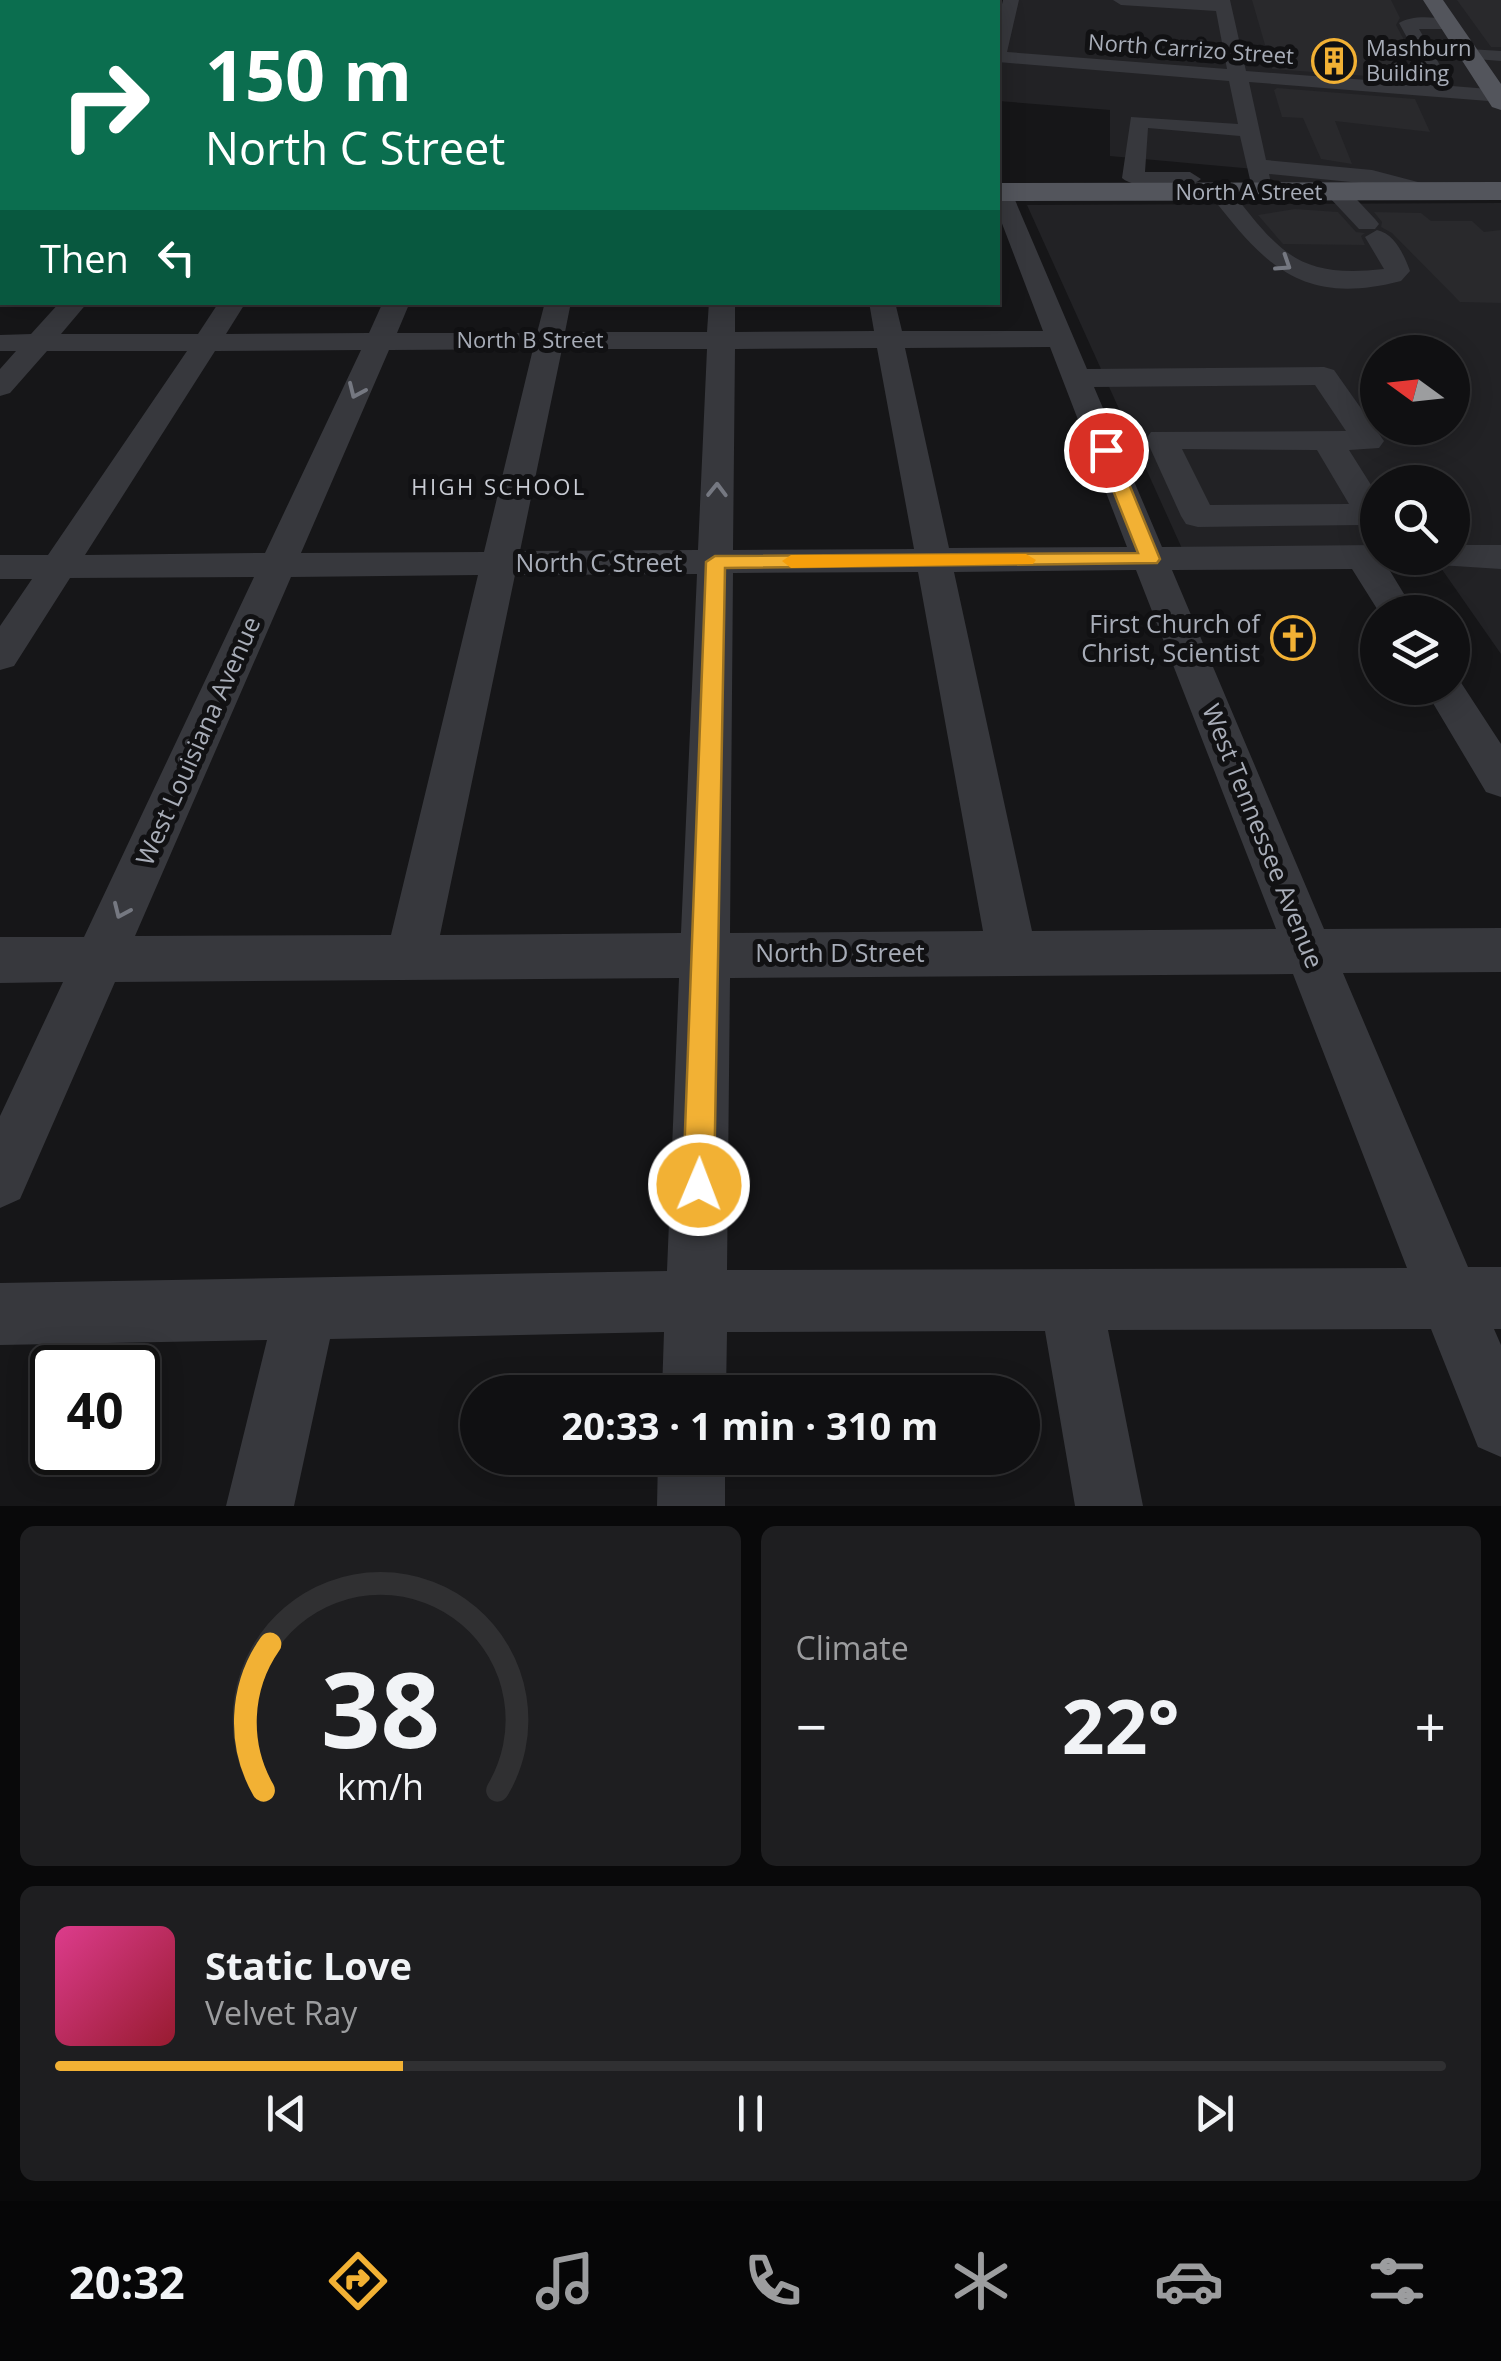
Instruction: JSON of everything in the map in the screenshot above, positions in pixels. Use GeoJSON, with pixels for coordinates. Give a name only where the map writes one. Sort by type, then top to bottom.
{"type":"FeatureCollection","features":[{"type":"Feature","properties":{"kind":"main road"},"geometry":{"type":"LineString","coordinates":[[1433,0],[1500,98]]}},
{"type":"Feature","properties":{"kind":"main road","name":"North A Street"},"geometry":{"type":"LineString","coordinates":[[1000,192],[1186,186],[1220,192],[1260,179],[1336,192],[1501,191]]}},
{"type":"Feature","properties":{"kind":"street"},"geometry":{"type":"LineString","coordinates":[[1000,47],[1011,0]]}},
{"type":"Feature","properties":{"kind":"street"},"geometry":{"type":"LineString","coordinates":[[1121,0],[1222,3],[1260,179],[1372,177],[1425,191]]}},
{"type":"Feature","properties":{"kind":"street"},"geometry":{"type":"LineString","coordinates":[[1446,92],[1407,23],[1450,25]]}},
{"type":"Feature","properties":{"kind":"street"},"geometry":{"type":"LineString","coordinates":[[1469,54],[1501,56]]}},
{"type":"Feature","properties":{"kind":"street","name":"North Carrizo Street"},"geometry":{"type":"LineString","coordinates":[[1000,55],[1500,98]]}},
{"type":"Feature","properties":{"kind":"street"},"geometry":{"type":"LineString","coordinates":[[1186,186],[1198,166],[1133,161],[1138,121],[1250,131]]}},
{"type":"Feature","properties":{"kind":"street"},"geometry":{"type":"LineString","coordinates":[[1220,192],[1270,255],[1299,274],[1345,278],[1392,276],[1396,271],[1392,256],[1336,192]]}},
{"type":"Feature","properties":{"kind":"street","name":"West Tennessee Avenue"},"geometry":{"type":"LineString","coordinates":[[1000,194],[1310,952],[1475,1298],[1501,1424]]}},
{"type":"Feature","properties":{"kind":"street"},"geometry":{"type":"LineString","coordinates":[[0,387],[71,305]]}},
{"type":"Feature","properties":{"kind":"street"},"geometry":{"type":"LineString","coordinates":[[0,656],[231,305]]}},
{"type":"Feature","properties":{"kind":"street","name":"West Louisiana Avenue"},"geometry":{"type":"LineString","coordinates":[[0,1179],[396,305]]}},
{"type":"Feature","properties":{"kind":"street"},"geometry":{"type":"LineString","coordinates":[[411,956],[557,305]]}},
{"type":"Feature","properties":{"kind":"street"},"geometry":{"type":"LineString","coordinates":[[694,1375],[722,321]]}},
{"type":"Feature","properties":{"kind":"street","name":"North B Street"},"geometry":{"type":"LineString","coordinates":[[0,344],[550,340],[722,321],[886,321],[1068,358],[1132,378],[1324,376],[1368,441],[1327,441]]}},
{"type":"Feature","properties":{"kind":"street"},"geometry":{"type":"LineString","coordinates":[[886,321],[1012,952]]}},
{"type":"Feature","properties":{"kind":"street"},"geometry":{"type":"LineString","coordinates":[[1132,378],[1198,516],[1360,518]]}},
{"type":"Feature","properties":{"kind":"street"},"geometry":{"type":"LineString","coordinates":[[1162,439],[1327,441],[1360,494]]}},
{"type":"Feature","properties":{"kind":"street","name":"North C Street"},"geometry":{"type":"LineString","coordinates":[[0,567],[1360,557]]}},
{"type":"Feature","properties":{"kind":"street"},"geometry":{"type":"LineString","coordinates":[[1470,557],[1501,557]]}},
{"type":"Feature","properties":{"kind":"street"},"geometry":{"type":"LineString","coordinates":[[1455,705],[1501,780]]}},
{"type":"Feature","properties":{"kind":"street","name":"North D Street"},"geometry":{"type":"LineString","coordinates":[[0,960],[1501,950]]}},
{"type":"Feature","properties":{"kind":"street"},"geometry":{"type":"LineString","coordinates":[[0,1314],[696,1301],[1475,1298]]}},
{"type":"Feature","properties":{"kind":"street"},"geometry":{"type":"LineString","coordinates":[[1070,1299],[1109,1506]]}},
{"type":"Feature","properties":{"kind":"street"},"geometry":{"type":"LineString","coordinates":[[260,1506],[306,1308]]}},
{"type":"Feature","properties":{"kind":"street"},"geometry":{"type":"LineString","coordinates":[[691,1506],[692,1475]]}},
{"type":"Feature","properties":{"kind":"shaded area"},"geometry":{"type":"Polygon","coordinates":[[[1009,0],[1501,0],[1501,191],[1259,193],[1254,169],[1110,156],[1110,110],[1000,101],[1000,36],[1009,0]]]}},
{"type":"Feature","properties":{"kind":"shaded area"},"geometry":{"type":"Polygon","coordinates":[[[1501,203],[1501,654],[1470,610],[1470,595],[1460,595],[1446,575],[1470,575],[1470,465],[1360,465],[1360,552],[1184,553],[1027,205],[1501,203]]]}},
{"type":"Feature","properties":{"kind":"building"},"geometry":{"type":"Polygon","coordinates":[[[1252,0],[1391,0],[1400,18],[1396,25],[1410,51],[1393,50],[1407,79],[1272,69],[1252,0]]]}},
{"type":"Feature","properties":{"kind":"building"},"geometry":{"type":"Polygon","coordinates":[[[1457,0],[1501,0],[1501,47],[1491,47],[1457,0]]]}},
{"type":"Feature","properties":{"kind":"building"},"geometry":{"type":"Polygon","coordinates":[[[1274,90],[1415,99],[1430,132],[1335,121],[1352,164],[1321,159],[1303,118],[1282,117],[1274,90]]]}},
{"type":"Feature","properties":{"kind":"building"},"geometry":{"type":"Polygon","coordinates":[[[1295,209],[1338,212],[1356,232],[1365,233],[1361,236],[1365,245],[1283,244],[1258,215],[1295,209]]]}},
{"type":"Feature","properties":{"kind":"building"},"geometry":{"type":"Polygon","coordinates":[[[1374,212],[1421,213],[1431,221],[1472,221],[1484,232],[1501,230],[1501,303],[1460,302],[1392,233],[1381,227],[1382,222],[1374,212]]]}},
{"type":"Feature","properties":{"kind":"slow traffic"},"geometry":{"type":"LineString","coordinates":[[791,561],[1026,560]]}},
{"type":"Feature","properties":{"kind":"place","name":"Mashburn Building"},"geometry":{"type":"Point","coordinates":[1334,61]}},
{"type":"Feature","properties":{"kind":"place","name":"First Church of Christ, Scientist"},"geometry":{"type":"Point","coordinates":[1293,638]}},
{"type":"Feature","properties":{"kind":"district","name":"HIGH SCHOOL"},"geometry":{"type":"Point","coordinates":[499,487]}},
{"type":"Feature","properties":{"kind":"route"},"geometry":{"type":"LineString","coordinates":[[699,1185],[715,562],[1150,559],[1106,450]]}}]}
